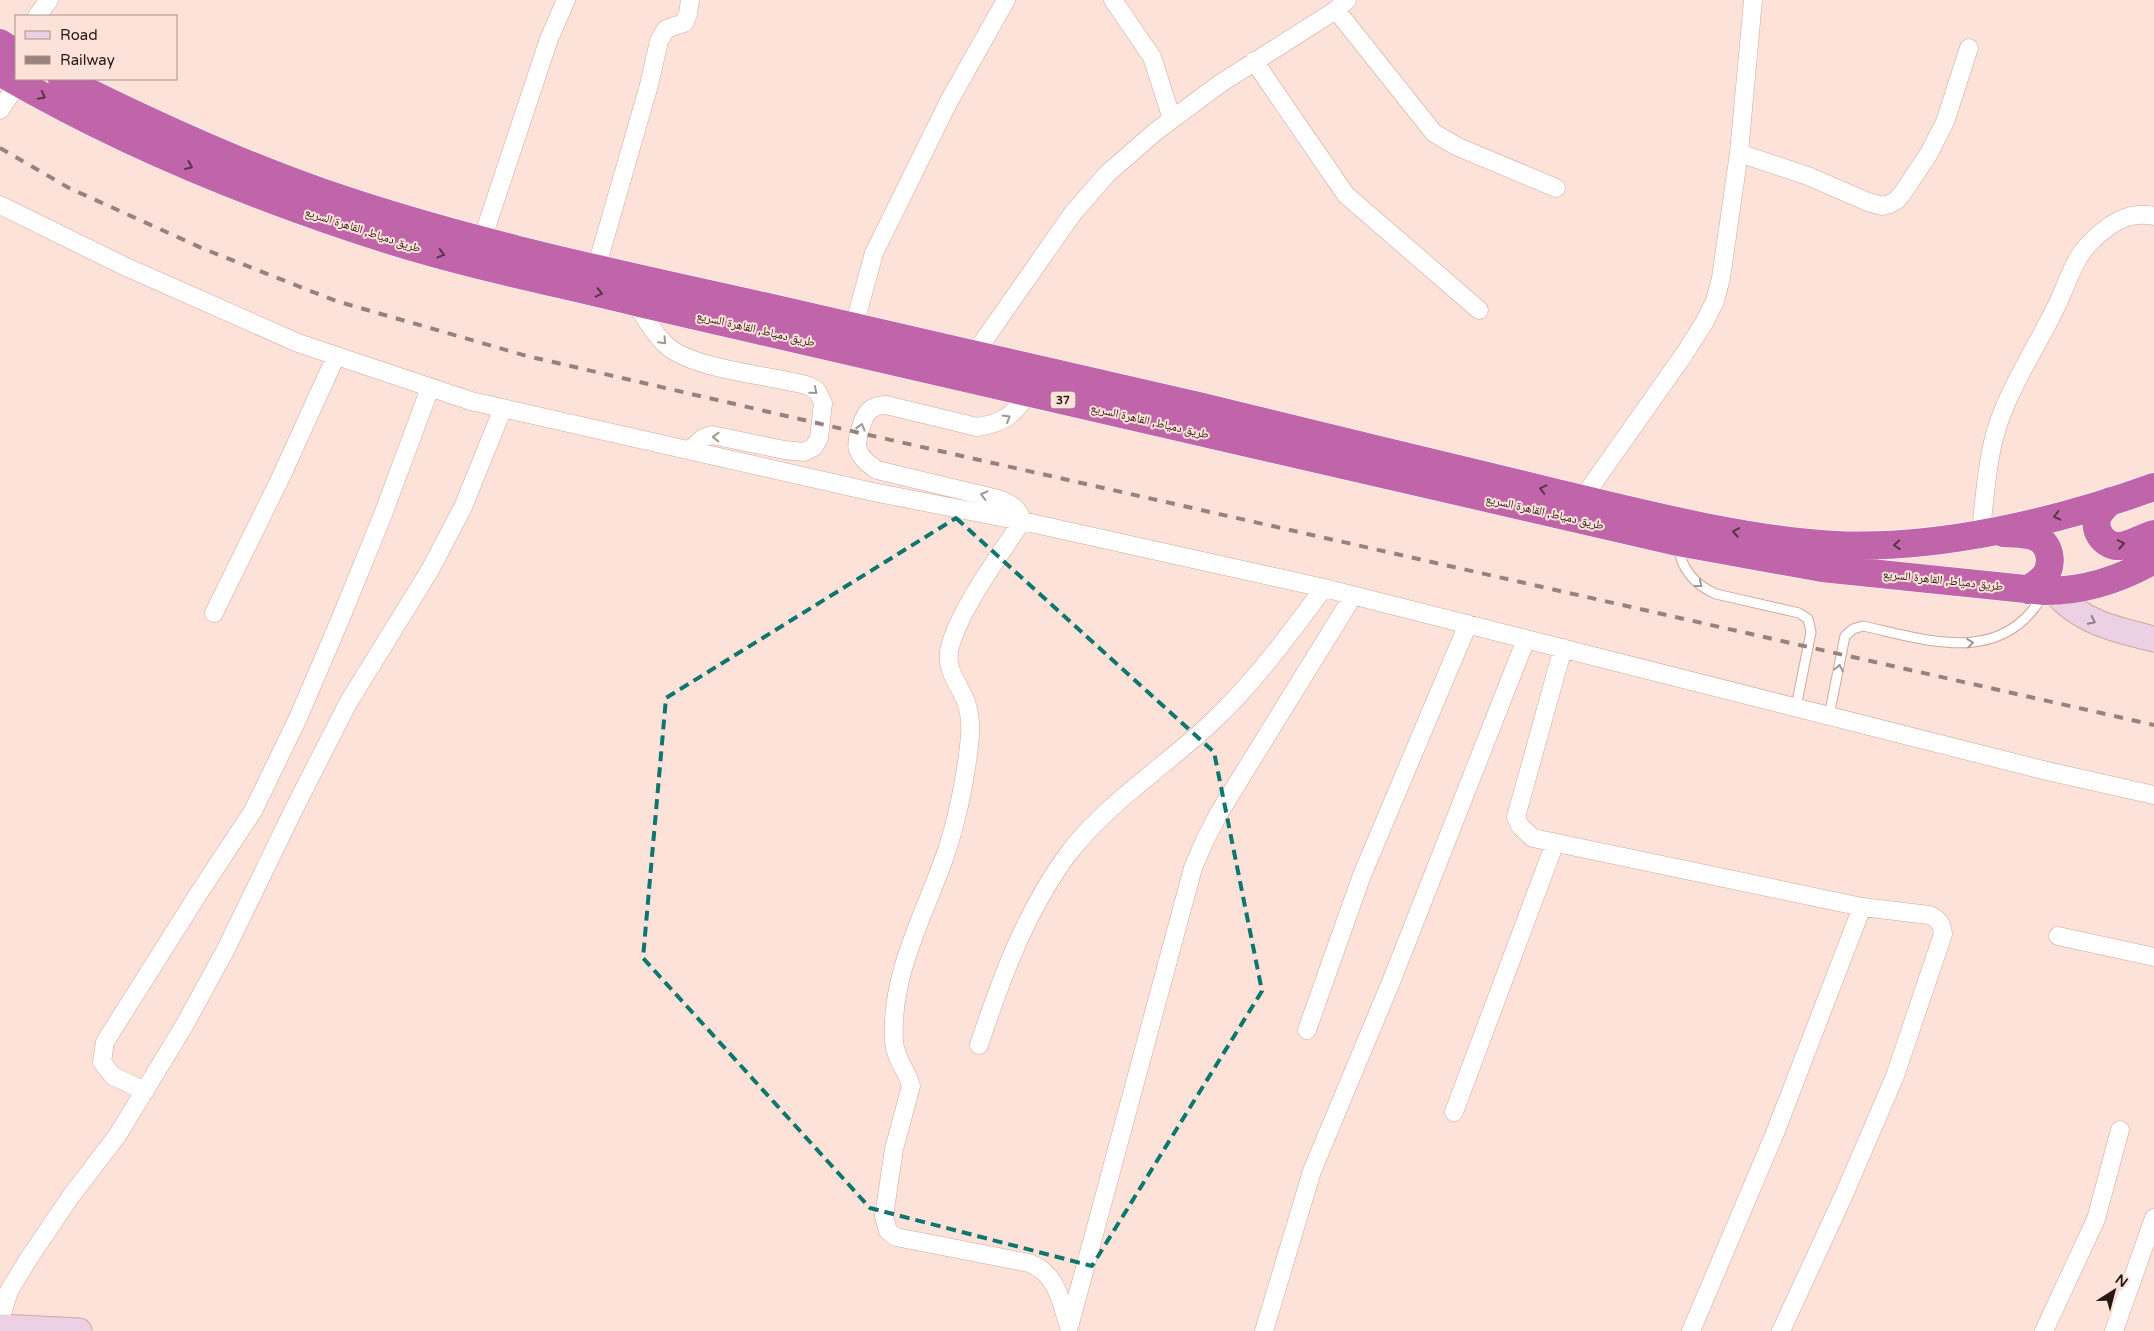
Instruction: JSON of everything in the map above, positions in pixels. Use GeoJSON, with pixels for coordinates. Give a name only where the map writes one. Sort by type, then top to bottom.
{"type":"FeatureCollection","features":[{"type":"Feature","properties":{"kind":"highway","name":"طريق دمياط, القاهرة السريع"},"geometry":{"type":"LineString","coordinates":[[38,80],[91,122],[153,151],[232,184],[312,214],[393,241],[474,264],[1678,542],[1752,557],[1822,568],[2042,590],[2080,589],[2106,583],[2131,573],[2154,560]]}},
{"type":"Feature","properties":{"kind":"highway","name":"طريق دمياط, القاهرة السريع"},"geometry":{"type":"LineString","coordinates":[[64,80],[120,108],[318,191],[398,217],[482,240],[596,269],[976,353],[1582,498],[1720,529],[1827,545],[1913,544],[1981,533],[2055,517],[2154,487]]}},
{"type":"Feature","properties":{"kind":"highway"},"geometry":{"type":"LineString","coordinates":[[2111,501],[2102,508],[2097,518],[2097,529],[2102,539],[2110,545],[2121,546],[2154,534]]}},
{"type":"Feature","properties":{"kind":"highway"},"geometry":{"type":"LineString","coordinates":[[1981,533],[2036,537],[2045,544],[2050,555],[2050,567],[2044,577],[2042,590]]}},
{"type":"Feature","properties":{"kind":"main road"},"geometry":{"type":"LineString","coordinates":[[2042,590],[2094,622],[2154,640]]}},
{"type":"Feature","properties":{"kind":"main road"},"geometry":{"type":"LineString","coordinates":[[0,1327],[79,1331]]}},
{"type":"Feature","properties":{"kind":"street"},"geometry":{"type":"LineString","coordinates":[[38,15],[49,0]]}},
{"type":"Feature","properties":{"kind":"street"},"geometry":{"type":"LineString","coordinates":[[482,240],[549,39],[566,0]]}},
{"type":"Feature","properties":{"kind":"street"},"geometry":{"type":"LineString","coordinates":[[596,269],[649,85],[659,41],[666,29],[684,23],[688,14],[690,0]]}},
{"type":"Feature","properties":{"kind":"street"},"geometry":{"type":"LineString","coordinates":[[854,326],[874,253],[949,101],[1006,0]]}},
{"type":"Feature","properties":{"kind":"street"},"geometry":{"type":"LineString","coordinates":[[1113,0],[1152,57],[1172,119]]}},
{"type":"Feature","properties":{"kind":"street"},"geometry":{"type":"LineString","coordinates":[[1582,498],[1683,356],[1704,323],[1715,300],[1721,278],[1739,154],[1753,0]]}},
{"type":"Feature","properties":{"kind":"street"},"geometry":{"type":"LineString","coordinates":[[976,353],[1055,238],[1107,174],[1172,119],[1254,61],[1341,5],[1434,133],[1456,146],[1556,188]]}},
{"type":"Feature","properties":{"kind":"street"},"geometry":{"type":"LineString","coordinates":[[1739,154],[1808,176],[1868,202],[1882,206],[1890,204],[1897,200],[1904,191],[1928,155],[1945,122],[1969,48]]}},
{"type":"Feature","properties":{"kind":"street"},"geometry":{"type":"LineString","coordinates":[[0,110],[11,58]]}},
{"type":"Feature","properties":{"kind":"street"},"geometry":{"type":"LineString","coordinates":[[1254,61],[1346,194],[1479,310]]}},
{"type":"Feature","properties":{"kind":"street"},"geometry":{"type":"LineString","coordinates":[[0,205],[133,270],[298,343],[472,401],[873,492],[1022,521],[1324,588],[2047,771],[2154,795]]}},
{"type":"Feature","properties":{"kind":"street"},"geometry":{"type":"LineString","coordinates":[[1981,533],[1993,442],[1999,423],[2007,403],[2056,308],[2074,266],[2089,244],[2109,226],[2131,215],[2144,214],[2154,216]]}},
{"type":"Feature","properties":{"kind":"street"},"geometry":{"type":"LineString","coordinates":[[635,302],[665,344],[678,354],[698,362],[808,386],[817,391],[821,397],[823,403],[819,438],[814,447],[804,452],[784,450],[712,435],[703,438],[690,450]]}},
{"type":"Feature","properties":{"kind":"street"},"geometry":{"type":"LineString","coordinates":[[214,613],[280,479],[336,356]]}},
{"type":"Feature","properties":{"kind":"street"},"geometry":{"type":"LineString","coordinates":[[145,1091],[113,1076],[102,1062],[105,1042],[253,811],[298,718],[340,620],[382,516],[430,388]]}},
{"type":"Feature","properties":{"kind":"street"},"geometry":{"type":"LineString","coordinates":[[1029,393],[1014,414],[992,425],[978,427],[886,405],[877,405],[868,410],[864,418],[857,448],[863,460],[877,470],[998,499],[1015,508],[1022,521],[969,605],[959,624],[949,653],[952,674],[969,711],[970,745],[962,796],[952,832],[910,944],[898,986],[894,1042],[896,1056],[909,1078],[911,1086],[894,1149],[884,1216],[888,1231],[896,1237],[1039,1266],[1056,1287],[1068,1329]]}},
{"type":"Feature","properties":{"kind":"street"},"geometry":{"type":"LineString","coordinates":[[0,1320],[9,1291],[29,1258],[71,1196],[117,1136],[184,1026],[226,950],[348,703],[438,554],[463,507],[503,408]]}},
{"type":"Feature","properties":{"kind":"street"},"geometry":{"type":"LineString","coordinates":[[979,1045],[998,989],[1022,935],[1040,897],[1069,854],[1107,812],[1209,725],[1242,692],[1272,657],[1324,588]]}},
{"type":"Feature","properties":{"kind":"street"},"geometry":{"type":"LineString","coordinates":[[1068,1329],[1193,868],[1219,813],[1353,596]]}},
{"type":"Feature","properties":{"kind":"street"},"geometry":{"type":"LineString","coordinates":[[1307,1030],[1362,875],[1468,624]]}},
{"type":"Feature","properties":{"kind":"street"},"geometry":{"type":"LineString","coordinates":[[1264,1331],[1312,1171],[1395,973],[1526,639]]}},
{"type":"Feature","properties":{"kind":"street"},"geometry":{"type":"LineString","coordinates":[[1563,648],[1516,817],[1520,826],[1533,838],[1862,907],[1930,915],[1936,918],[1942,925],[1943,934],[1895,1076],[1843,1196],[1781,1331]]}},
{"type":"Feature","properties":{"kind":"street"},"geometry":{"type":"LineString","coordinates":[[1454,1112],[1555,843]]}},
{"type":"Feature","properties":{"kind":"street"},"geometry":{"type":"LineString","coordinates":[[1691,1331],[1775,1133],[1862,907]]}},
{"type":"Feature","properties":{"kind":"street"},"geometry":{"type":"LineString","coordinates":[[2058,936],[2154,957]]}},
{"type":"Feature","properties":{"kind":"street"},"geometry":{"type":"LineString","coordinates":[[2044,1331],[2096,1219],[2120,1130]]}},
{"type":"Feature","properties":{"kind":"street"},"geometry":{"type":"LineString","coordinates":[[2114,1331],[2154,1218]]}},
{"type":"Feature","properties":{"kind":"lane"},"geometry":{"type":"LineString","coordinates":[[1678,542],[1679,552],[1686,570],[1692,578],[1707,590],[1716,594],[1799,613],[1808,619],[1811,632],[1796,707]]}},
{"type":"Feature","properties":{"kind":"lane"},"geometry":{"type":"LineString","coordinates":[[1829,716],[1844,639],[1852,629],[1863,626],[1946,644],[1976,643],[1991,639],[2016,626],[2038,604],[2042,590]]}},
{"type":"Feature","properties":{"kind":"highlighted area"},"geometry":{"type":"Polygon","coordinates":[[[956,518],[1214,752],[1262,991],[1092,1266],[870,1208],[643,958],[666,698],[956,518]]]}},
{"type":"Feature","properties":{"kind":"railway"},"geometry":{"type":"LineString","coordinates":[[0,148],[69,188],[204,249],[336,301],[527,356],[2154,725]]}}]}
